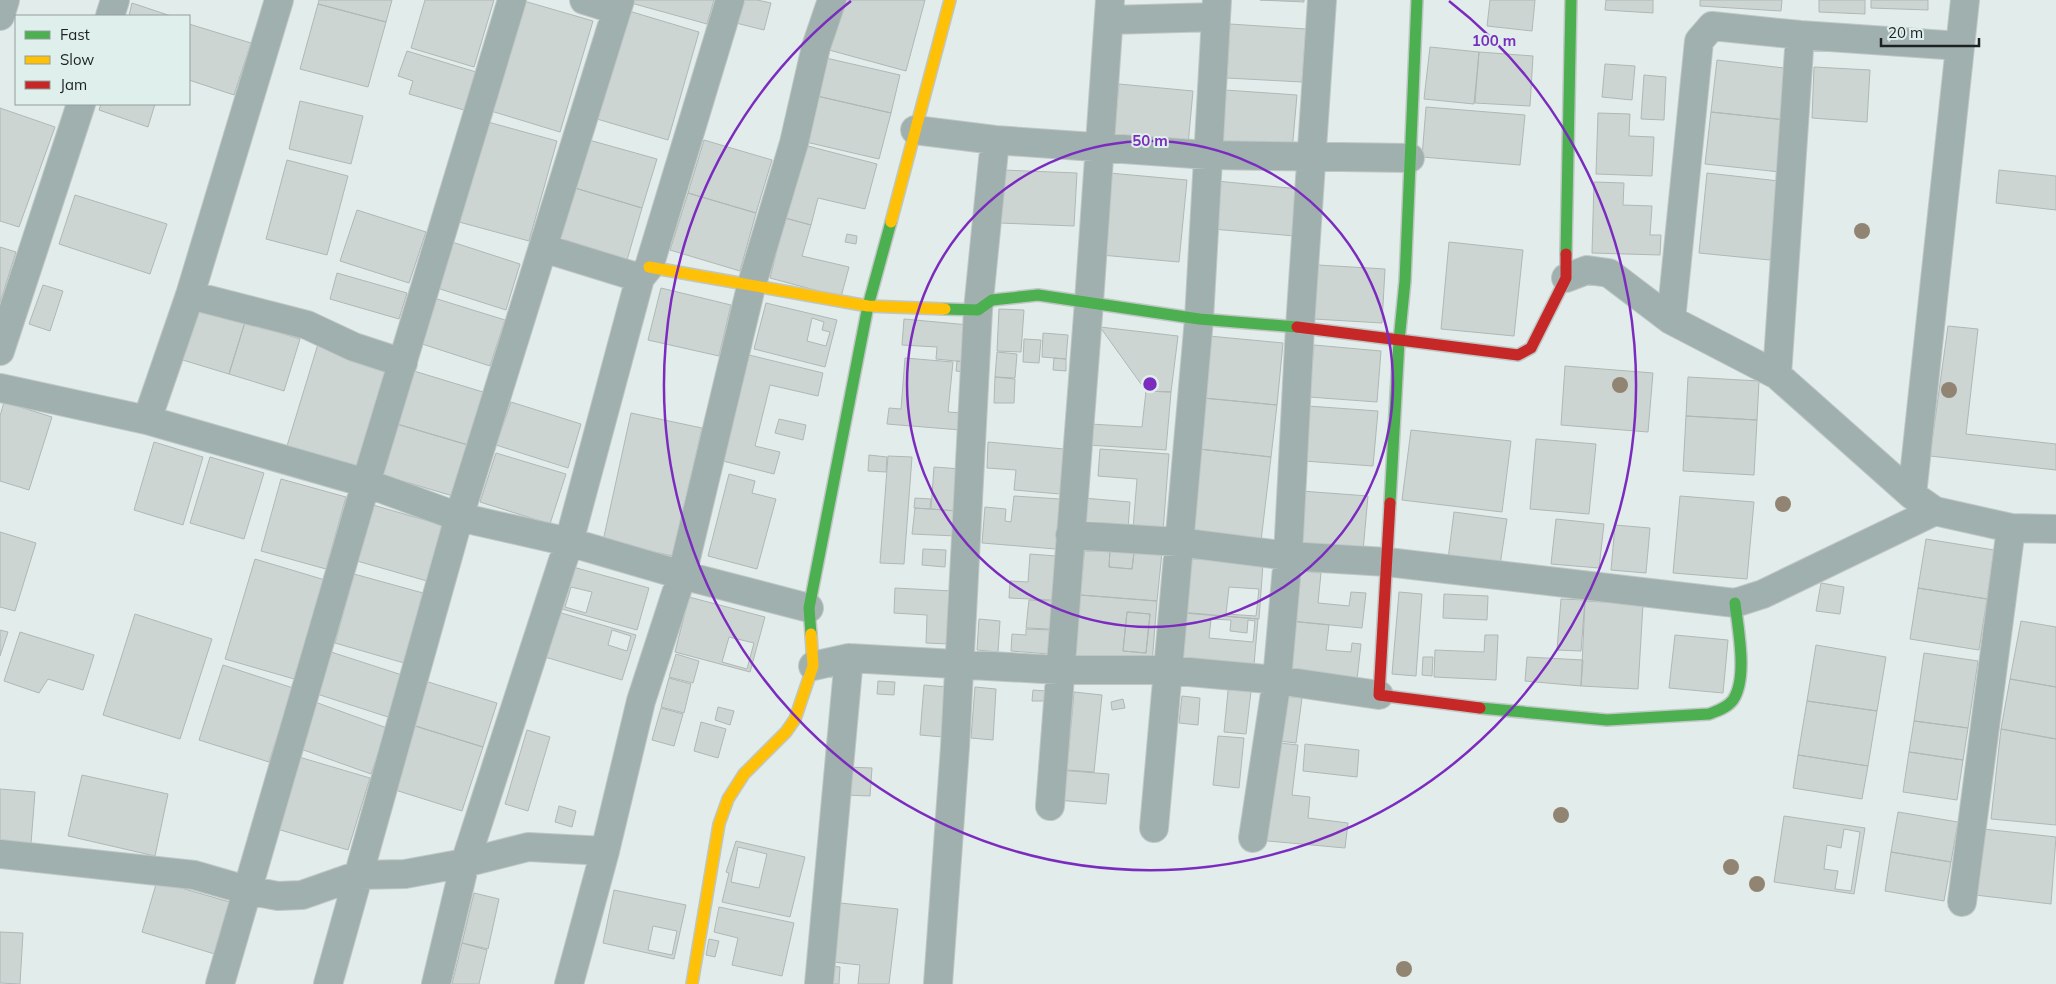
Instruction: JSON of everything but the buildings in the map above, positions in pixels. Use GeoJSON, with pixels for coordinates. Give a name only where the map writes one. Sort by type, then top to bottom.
{"type":"FeatureCollection","features":[{"type":"Feature","properties":{"kind":"street"},"geometry":{"type":"LineString","coordinates":[[0,16],[5,0]]}},
{"type":"Feature","properties":{"kind":"street"},"geometry":{"type":"LineString","coordinates":[[110,15],[115,0]]}},
{"type":"Feature","properties":{"kind":"street"},"geometry":{"type":"LineString","coordinates":[[147,420],[190,295],[279,0]]}},
{"type":"Feature","properties":{"kind":"street"},"geometry":{"type":"LineString","coordinates":[[220,984],[366,483],[404,363],[465,151],[512,0]]}},
{"type":"Feature","properties":{"kind":"street"},"geometry":{"type":"LineString","coordinates":[[328,984],[459,517],[618,5],[584,0]]}},
{"type":"Feature","properties":{"kind":"street"},"geometry":{"type":"LineString","coordinates":[[436,984],[465,863],[569,542],[645,273],[730,0]]}},
{"type":"Feature","properties":{"kind":"street"},"geometry":{"type":"LineString","coordinates":[[569,984],[605,851],[641,702],[682,575],[751,287],[794,143],[816,47],[832,0]]}},
{"type":"Feature","properties":{"kind":"street"},"geometry":{"type":"LineString","coordinates":[[692,984],[720,824],[728,799],[744,774],[786,732],[795,719],[813,666],[809,608],[868,306],[950,0]]}},
{"type":"Feature","properties":{"kind":"street"},"geometry":{"type":"LineString","coordinates":[[1253,838],[1277,680],[1288,556],[1300,328],[1322,0]]}},
{"type":"Feature","properties":{"kind":"street"},"geometry":{"type":"LineString","coordinates":[[1379,696],[1399,341],[1405,282],[1417,0]]}},
{"type":"Feature","properties":{"kind":"street"},"geometry":{"type":"LineString","coordinates":[[543,248],[645,273],[751,287],[868,306],[978,310],[992,300],[1038,295],[1199,320],[1300,328],[1518,355],[1531,348],[1566,278],[1571,0]]}},
{"type":"Feature","properties":{"kind":"street"},"geometry":{"type":"LineString","coordinates":[[1912,495],[1965,0]]}},
{"type":"Feature","properties":{"kind":"street"},"geometry":{"type":"LineString","coordinates":[[1050,806],[1089,302],[1109,10],[1216,9],[1199,320],[1154,828]]}},
{"type":"Feature","properties":{"kind":"street"},"geometry":{"type":"LineString","coordinates":[[1671,320],[1699,41],[1712,26],[1800,35],[1960,46]]}},
{"type":"Feature","properties":{"kind":"street"},"geometry":{"type":"LineString","coordinates":[[1777,374],[1800,35]]}},
{"type":"Feature","properties":{"kind":"street"},"geometry":{"type":"LineString","coordinates":[[0,351],[81,105]]}},
{"type":"Feature","properties":{"kind":"street"},"geometry":{"type":"LineString","coordinates":[[915,130],[995,140],[1208,155],[1311,155],[1410,158]]}},
{"type":"Feature","properties":{"kind":"street"},"geometry":{"type":"LineString","coordinates":[[938,984],[960,663],[978,310],[995,140]]}},
{"type":"Feature","properties":{"kind":"street"},"geometry":{"type":"LineString","coordinates":[[1566,278],[1587,270],[1609,273],[1671,320],[1777,374],[1912,495],[1935,511],[2011,528],[2056,529]]}},
{"type":"Feature","properties":{"kind":"street"},"geometry":{"type":"LineString","coordinates":[[190,295],[307,324],[354,347],[404,363]]}},
{"type":"Feature","properties":{"kind":"street"},"geometry":{"type":"LineString","coordinates":[[0,388],[147,420],[366,483],[459,517],[569,542],[682,575],[809,608]]}},
{"type":"Feature","properties":{"kind":"street"},"geometry":{"type":"LineString","coordinates":[[1070,534],[1178,542],[1288,556],[1387,562],[1735,603],[1763,594],[1935,511]]}},
{"type":"Feature","properties":{"kind":"street"},"geometry":{"type":"LineString","coordinates":[[1962,902],[2011,528]]}},
{"type":"Feature","properties":{"kind":"street"},"geometry":{"type":"LineString","coordinates":[[813,666],[849,658],[1060,670],[1167,670],[1277,680],[1379,696],[1499,711],[1607,720],[1709,714],[1721,710],[1732,702],[1739,686],[1735,603]]}},
{"type":"Feature","properties":{"kind":"street"},"geometry":{"type":"LineString","coordinates":[[819,984],[849,658]]}},
{"type":"Feature","properties":{"kind":"street"},"geometry":{"type":"LineString","coordinates":[[0,854],[186,874],[246,890],[278,896],[302,895],[359,875],[405,874],[465,863],[528,847],[605,851]]}},
{"type":"Feature","properties":{"kind":"traffic: fast"},"geometry":{"type":"LineString","coordinates":[[1390,503],[1399,341],[1405,281],[1417,0]]}},
{"type":"Feature","properties":{"kind":"traffic: fast"},"geometry":{"type":"LineString","coordinates":[[1566,254],[1571,0]]}},
{"type":"Feature","properties":{"kind":"traffic: fast"},"geometry":{"type":"LineString","coordinates":[[811,634],[809,608],[868,306],[891,222]]}},
{"type":"Feature","properties":{"kind":"traffic: fast"},"geometry":{"type":"LineString","coordinates":[[945,309],[978,310],[992,300],[1038,295],[1199,319],[1297,327]]}},
{"type":"Feature","properties":{"kind":"traffic: fast"},"geometry":{"type":"LineString","coordinates":[[1480,708],[1607,720],[1709,714],[1719,710],[1733,700],[1738,691],[1740,679],[1741,653],[1735,603]]}},
{"type":"Feature","properties":{"kind":"traffic: slow"},"geometry":{"type":"LineString","coordinates":[[891,222],[950,0]]}},
{"type":"Feature","properties":{"kind":"traffic: slow"},"geometry":{"type":"LineString","coordinates":[[649,267],[868,306],[945,309]]}},
{"type":"Feature","properties":{"kind":"traffic: slow"},"geometry":{"type":"LineString","coordinates":[[692,984],[719,824],[728,799],[744,774],[786,732],[795,719],[813,666],[811,634]]}},
{"type":"Feature","properties":{"kind":"traffic: jam"},"geometry":{"type":"LineString","coordinates":[[1297,327],[1518,355],[1531,348],[1566,278],[1566,254]]}},
{"type":"Feature","properties":{"kind":"traffic: jam"},"geometry":{"type":"LineString","coordinates":[[1390,503],[1379,695],[1480,708]]}}]}
